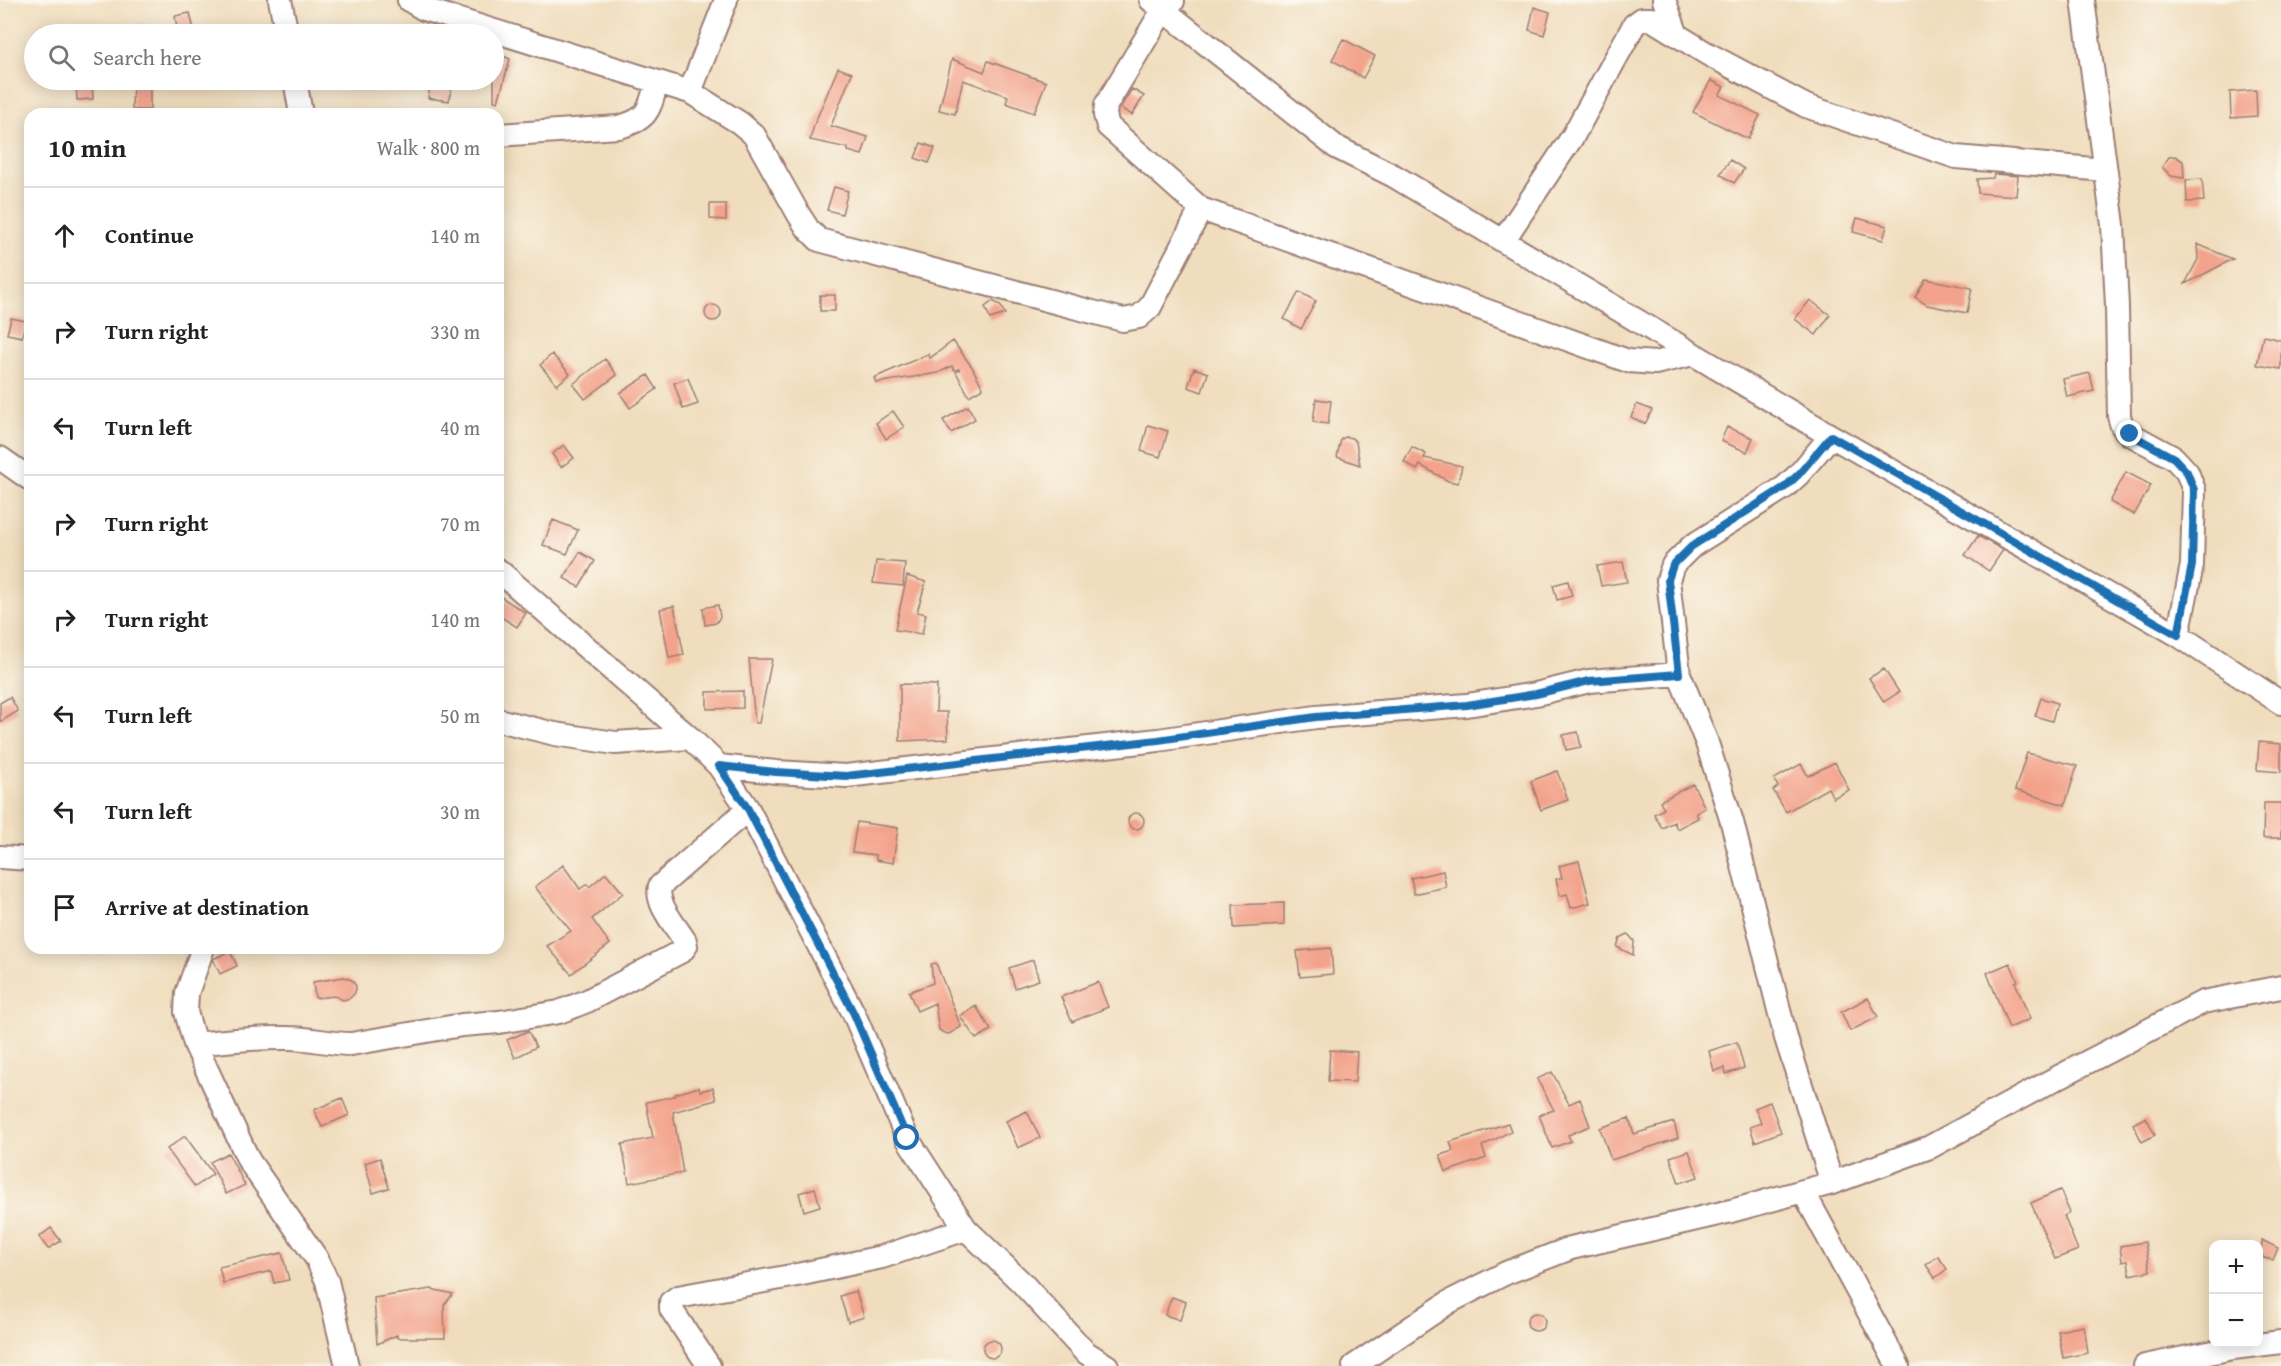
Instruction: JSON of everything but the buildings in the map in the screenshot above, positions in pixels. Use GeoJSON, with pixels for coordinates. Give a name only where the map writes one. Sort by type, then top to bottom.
{"type":"FeatureCollection","features":[{"type":"Feature","properties":{"kind":"street"},"geometry":{"type":"LineString","coordinates":[[280,0],[284,24]]}},
{"type":"Feature","properties":{"kind":"street"},"geometry":{"type":"LineString","coordinates":[[409,0],[424,9],[472,24]]}},
{"type":"Feature","properties":{"kind":"street"},"geometry":{"type":"LineString","coordinates":[[690,92],[726,0]]}},
{"type":"Feature","properties":{"kind":"street"},"geometry":{"type":"LineString","coordinates":[[1664,0],[1677,35]]}},
{"type":"Feature","properties":{"kind":"street"},"geometry":{"type":"LineString","coordinates":[[2083,0],[2113,225],[2119,416],[2122,426],[2130,434],[2174,458],[2187,472],[2194,490],[2192,565],[2178,635]]}},
{"type":"Feature","properties":{"kind":"street"},"geometry":{"type":"LineString","coordinates":[[1694,354],[1655,363],[1628,361],[1202,208],[1108,126],[1104,115],[1106,105],[1163,3],[1336,147],[1394,176],[1694,354],[1831,436],[2178,635],[2281,703]]}},
{"type":"Feature","properties":{"kind":"street"},"geometry":{"type":"LineString","coordinates":[[1503,241],[1573,136],[1634,25],[1642,19],[1651,19],[1706,53],[1806,106],[1956,157],[2105,170]]}},
{"type":"Feature","properties":{"kind":"street"},"geometry":{"type":"LineString","coordinates":[[504,34],[690,92],[740,123],[754,135],[799,215],[819,240],[1123,320],[1139,317],[1150,307],[1202,208]]}},
{"type":"Feature","properties":{"kind":"street"},"geometry":{"type":"LineString","coordinates":[[504,135],[619,127],[635,122],[648,113],[657,82]]}},
{"type":"Feature","properties":{"kind":"street"},"geometry":{"type":"LineString","coordinates":[[297,90],[300,108]]}},
{"type":"Feature","properties":{"kind":"street"},"geometry":{"type":"LineString","coordinates":[[1831,436],[1785,487],[1692,546],[1673,565],[1668,580],[1679,674],[1707,743],[1732,822],[1786,1038],[1832,1182]]}},
{"type":"Feature","properties":{"kind":"street"},"geometry":{"type":"LineString","coordinates":[[0,458],[24,475]]}},
{"type":"Feature","properties":{"kind":"street"},"geometry":{"type":"LineString","coordinates":[[504,575],[719,766],[748,809],[854,1014],[907,1138],[966,1230],[1022,1283],[1085,1352],[1107,1366]]}},
{"type":"Feature","properties":{"kind":"street"},"geometry":{"type":"LineString","coordinates":[[719,766],[846,776],[1158,740],[1316,717],[1467,705],[1536,694],[1589,681],[1679,674]]}},
{"type":"Feature","properties":{"kind":"street"},"geometry":{"type":"LineString","coordinates":[[504,721],[555,734],[615,743],[690,738]]}},
{"type":"Feature","properties":{"kind":"street"},"geometry":{"type":"LineString","coordinates":[[195,1044],[250,1038],[290,1038],[351,1044],[462,1025],[499,1022],[560,1012],[587,1001],[682,951],[686,946],[685,941],[661,901],[658,893],[660,886],[748,809]]}},
{"type":"Feature","properties":{"kind":"street"},"geometry":{"type":"LineString","coordinates":[[0,857],[24,859]]}},
{"type":"Feature","properties":{"kind":"street"},"geometry":{"type":"LineString","coordinates":[[201,954],[187,993],[186,1012],[195,1044],[249,1161],[317,1259],[327,1281],[347,1366]]}},
{"type":"Feature","properties":{"kind":"street"},"geometry":{"type":"LineString","coordinates":[[1354,1366],[1449,1302],[1506,1273],[1571,1248],[1731,1211],[1803,1191],[1930,1147],[2203,1002],[2281,987]]}},
{"type":"Feature","properties":{"kind":"street"},"geometry":{"type":"LineString","coordinates":[[1803,1191],[1898,1366]]}},
{"type":"Feature","properties":{"kind":"street"},"geometry":{"type":"LineString","coordinates":[[700,1364],[671,1309],[671,1302],[678,1297],[882,1257],[966,1230]]}},
{"type":"Feature","properties":{"kind":"street"},"geometry":{"type":"LineString","coordinates":[[2145,1366],[2233,1348],[2281,1342]]}},
{"type":"Feature","properties":{"kind":"route"},"geometry":{"type":"LineString","coordinates":[[907,1138],[854,1014],[748,809],[719,766],[846,776],[1158,740],[1316,717],[1467,705],[1536,694],[1589,681],[1679,674],[1668,580],[1673,565],[1692,546],[1785,487],[1831,436],[2178,635],[2192,565],[2194,490],[2187,472],[2174,458],[2130,434]]}}]}
